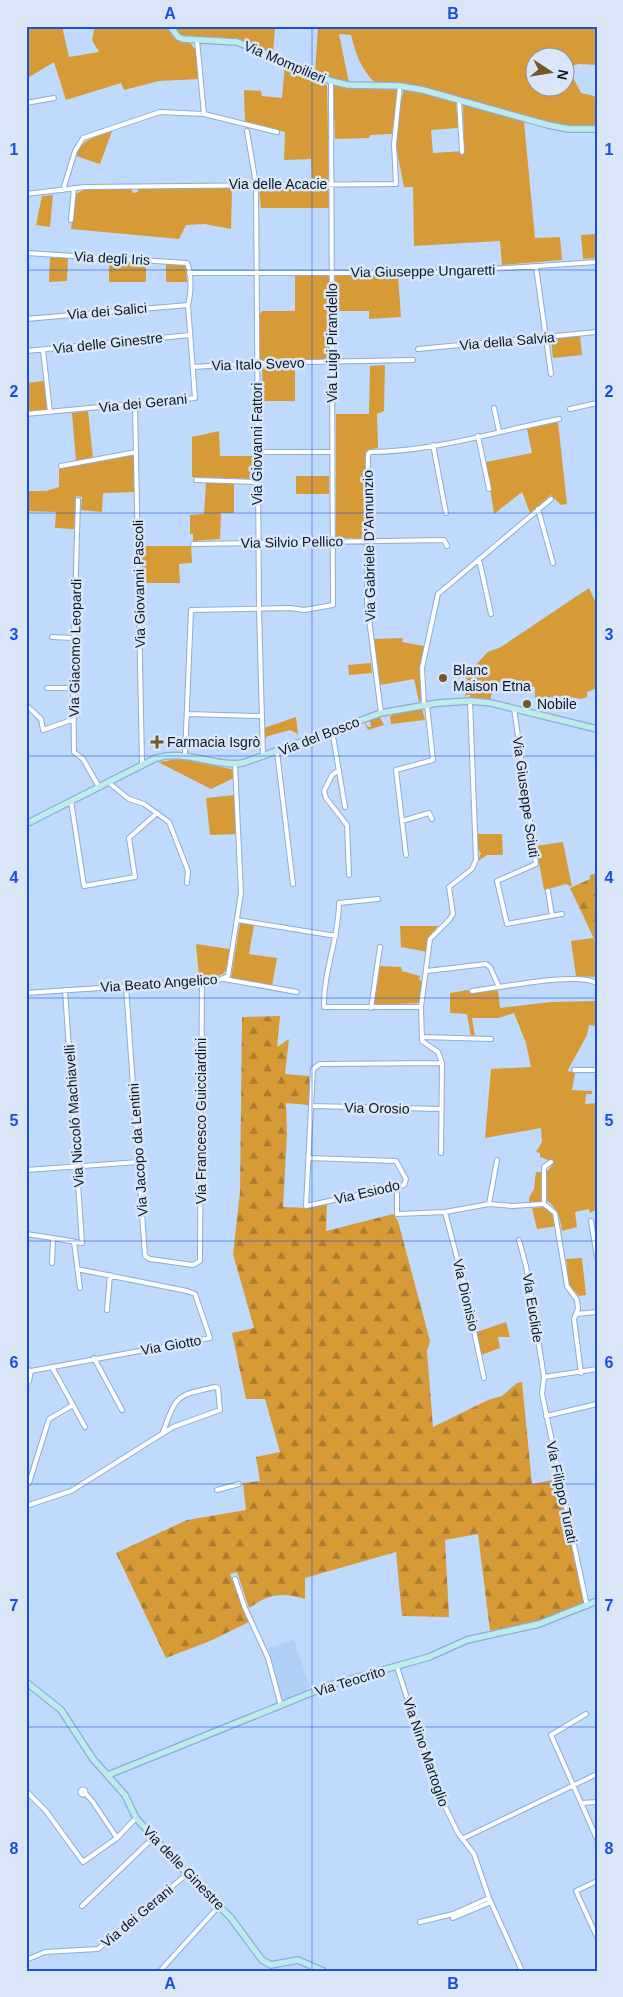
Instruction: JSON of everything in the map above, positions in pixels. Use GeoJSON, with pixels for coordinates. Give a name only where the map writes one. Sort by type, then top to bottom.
{"type":"FeatureCollection","features":[{"type":"Feature","properties":{"kind":"street","name":"Via Mompilieri"},"geometry":{"type":"LineString","coordinates":[[170,26],[178,37],[237,42],[331,81],[377,86],[400,86],[459,100],[559,128],[597,129]]}},
{"type":"Feature","properties":{"kind":"street"},"geometry":{"type":"LineString","coordinates":[[197,40],[204,114]]}},
{"type":"Feature","properties":{"kind":"street","name":"Via Luigi Pirandello"},"geometry":{"type":"LineString","coordinates":[[259,609],[304,610],[333,605],[331,81]]}},
{"type":"Feature","properties":{"kind":"street","name":"Via delle Acacie"},"geometry":{"type":"LineString","coordinates":[[26,194],[74,188],[332,183],[396,184],[394,144],[400,86]]}},
{"type":"Feature","properties":{"kind":"street"},"geometry":{"type":"LineString","coordinates":[[26,102],[54,98]]}},
{"type":"Feature","properties":{"kind":"street"},"geometry":{"type":"LineString","coordinates":[[459,100],[462,152]]}},
{"type":"Feature","properties":{"kind":"street"},"geometry":{"type":"LineString","coordinates":[[63,190],[75,151],[83,138],[160,112],[204,114],[278,132]]}},
{"type":"Feature","properties":{"kind":"street","name":"Via Giovanni Fattori"},"geometry":{"type":"LineString","coordinates":[[247,131],[256,184],[260,716],[263,757]]}},
{"type":"Feature","properties":{"kind":"street"},"geometry":{"type":"LineString","coordinates":[[71,220],[74,188]]}},
{"type":"Feature","properties":{"kind":"street","name":"Via degli Iris"},"geometry":{"type":"LineString","coordinates":[[26,253],[184,262],[189,266],[189,274]]}},
{"type":"Feature","properties":{"kind":"street","name":"Via Giuseppe Ungaretti"},"geometry":{"type":"LineString","coordinates":[[189,274],[431,273],[597,262]]}},
{"type":"Feature","properties":{"kind":"street"},"geometry":{"type":"LineString","coordinates":[[536,267],[552,374]]}},
{"type":"Feature","properties":{"kind":"street","name":"Via dei Gerani"},"geometry":{"type":"LineString","coordinates":[[26,414],[195,398],[188,305],[190,298],[189,274]]}},
{"type":"Feature","properties":{"kind":"street","name":"Via dei Salici"},"geometry":{"type":"LineString","coordinates":[[26,318],[188,305]]}},
{"type":"Feature","properties":{"kind":"street","name":"Via della Salvia"},"geometry":{"type":"LineString","coordinates":[[418,349],[597,332]]}},
{"type":"Feature","properties":{"kind":"street","name":"Via delle Ginestre"},"geometry":{"type":"LineString","coordinates":[[26,351],[190,335]]}},
{"type":"Feature","properties":{"kind":"street"},"geometry":{"type":"LineString","coordinates":[[43,350],[50,412]]}},
{"type":"Feature","properties":{"kind":"street","name":"Via Italo Svevo"},"geometry":{"type":"LineString","coordinates":[[193,367],[257,363],[413,360]]}},
{"type":"Feature","properties":{"kind":"street"},"geometry":{"type":"LineString","coordinates":[[570,409],[597,403]]}},
{"type":"Feature","properties":{"kind":"street","name":"Via Giovanni Pascoli"},"geometry":{"type":"LineString","coordinates":[[136,404],[142,764]]}},
{"type":"Feature","properties":{"kind":"street"},"geometry":{"type":"LineString","coordinates":[[494,408],[499,431]]}},
{"type":"Feature","properties":{"kind":"street","name":"Via Gabriele D'Annunzio"},"geometry":{"type":"LineString","coordinates":[[380,713],[367,603],[368,454],[370,452],[393,452],[433,446],[559,419]]}},
{"type":"Feature","properties":{"kind":"street"},"geometry":{"type":"LineString","coordinates":[[478,436],[489,489]]}},
{"type":"Feature","properties":{"kind":"street"},"geometry":{"type":"LineString","coordinates":[[433,446],[446,513]]}},
{"type":"Feature","properties":{"kind":"street"},"geometry":{"type":"LineString","coordinates":[[61,466],[136,452]]}},
{"type":"Feature","properties":{"kind":"street"},"geometry":{"type":"LineString","coordinates":[[258,452],[332,452]]}},
{"type":"Feature","properties":{"kind":"street"},"geometry":{"type":"LineString","coordinates":[[196,480],[258,482]]}},
{"type":"Feature","properties":{"kind":"street"},"geometry":{"type":"LineString","coordinates":[[406,855],[396,770],[434,760],[422,668],[438,594],[551,498]]}},
{"type":"Feature","properties":{"kind":"street","name":"Via Giacomo Leopardi"},"geometry":{"type":"LineString","coordinates":[[78,500],[73,688],[74,752],[83,759],[98,787]]}},
{"type":"Feature","properties":{"kind":"street"},"geometry":{"type":"LineString","coordinates":[[538,509],[553,563]]}},
{"type":"Feature","properties":{"kind":"street","name":"Via Silvio Pellico"},"geometry":{"type":"LineString","coordinates":[[193,544],[444,540],[447,546]]}},
{"type":"Feature","properties":{"kind":"street"},"geometry":{"type":"LineString","coordinates":[[479,559],[491,614]]}},
{"type":"Feature","properties":{"kind":"street"},"geometry":{"type":"LineString","coordinates":[[185,755],[191,610],[259,609]]}},
{"type":"Feature","properties":{"kind":"street"},"geometry":{"type":"LineString","coordinates":[[52,637],[74,638]]}},
{"type":"Feature","properties":{"kind":"street"},"geometry":{"type":"LineString","coordinates":[[47,688],[73,688]]}},
{"type":"Feature","properties":{"kind":"street"},"geometry":{"type":"LineString","coordinates":[[441,1153],[442,1063],[438,1052],[424,1043],[421,1007],[430,939],[453,914],[449,887],[472,869],[476,860],[470,701]]}},
{"type":"Feature","properties":{"kind":"street","name":"Via del Bosco"},"geometry":{"type":"LineString","coordinates":[[26,824],[142,764],[164,756],[185,755],[215,762],[235,764],[263,757],[380,713],[426,705],[470,701],[514,708],[597,729]]}},
{"type":"Feature","properties":{"kind":"street"},"geometry":{"type":"LineString","coordinates":[[26,704],[41,719],[44,730],[74,718]]}},
{"type":"Feature","properties":{"kind":"street","name":"Via Giuseppe Sciuti"},"geometry":{"type":"LineString","coordinates":[[514,708],[536,864],[498,881],[507,924],[562,914]]}},
{"type":"Feature","properties":{"kind":"street"},"geometry":{"type":"LineString","coordinates":[[188,714],[260,716]]}},
{"type":"Feature","properties":{"kind":"street"},"geometry":{"type":"LineString","coordinates":[[332,730],[345,807]]}},
{"type":"Feature","properties":{"kind":"street"},"geometry":{"type":"LineString","coordinates":[[277,752],[292,884]]}},
{"type":"Feature","properties":{"kind":"street","name":"Via Beato Angelico"},"geometry":{"type":"LineString","coordinates":[[26,993],[224,979],[231,967],[241,893],[235,764]]}},
{"type":"Feature","properties":{"kind":"street"},"geometry":{"type":"LineString","coordinates":[[339,770],[332,775],[324,791],[326,798],[347,825],[350,875]]}},
{"type":"Feature","properties":{"kind":"street"},"geometry":{"type":"LineString","coordinates":[[108,782],[128,798],[144,804],[169,822],[188,871],[187,883]]}},
{"type":"Feature","properties":{"kind":"street"},"geometry":{"type":"LineString","coordinates":[[71,802],[84,886],[135,877],[129,838],[156,813]]}},
{"type":"Feature","properties":{"kind":"street"},"geometry":{"type":"LineString","coordinates":[[402,821],[429,813],[432,819]]}},
{"type":"Feature","properties":{"kind":"street"},"geometry":{"type":"LineString","coordinates":[[548,891],[552,916]]}},
{"type":"Feature","properties":{"kind":"street"},"geometry":{"type":"LineString","coordinates":[[378,899],[339,903],[339,924],[324,1007],[421,1007]]}},
{"type":"Feature","properties":{"kind":"street"},"geometry":{"type":"LineString","coordinates":[[237,920],[336,936]]}},
{"type":"Feature","properties":{"kind":"street"},"geometry":{"type":"LineString","coordinates":[[371,1008],[380,947]]}},
{"type":"Feature","properties":{"kind":"street"},"geometry":{"type":"LineString","coordinates":[[427,971],[486,964],[490,967],[499,987]]}},
{"type":"Feature","properties":{"kind":"street"},"geometry":{"type":"LineString","coordinates":[[224,979],[297,992]]}},
{"type":"Feature","properties":{"kind":"street"},"geometry":{"type":"LineString","coordinates":[[472,991],[553,980],[578,979],[597,983]]}},
{"type":"Feature","properties":{"kind":"street","name":"Via Francesco Guicciardini"},"geometry":{"type":"LineString","coordinates":[[200,1261],[202,981]]}},
{"type":"Feature","properties":{"kind":"street","name":"Via Jacopo da Lentini"},"geometry":{"type":"LineString","coordinates":[[126,986],[145,1256],[150,1260],[183,1265],[196,1264],[200,1261]]}},
{"type":"Feature","properties":{"kind":"street","name":"Via Niccoló Machiavelli"},"geometry":{"type":"LineString","coordinates":[[65,990],[82,1242],[74,1242]]}},
{"type":"Feature","properties":{"kind":"street"},"geometry":{"type":"LineString","coordinates":[[422,1037],[491,1039]]}},
{"type":"Feature","properties":{"kind":"street"},"geometry":{"type":"LineString","coordinates":[[309,1158],[313,1072],[317,1065],[442,1063]]}},
{"type":"Feature","properties":{"kind":"street"},"geometry":{"type":"LineString","coordinates":[[574,1070],[597,1070]]}},
{"type":"Feature","properties":{"kind":"street","name":"Via Orosio"},"geometry":{"type":"LineString","coordinates":[[311,1106],[442,1109]]}},
{"type":"Feature","properties":{"kind":"street","name":"Via Esiodo"},"geometry":{"type":"LineString","coordinates":[[309,1158],[396,1160],[406,1180],[404,1185],[397,1187],[306,1206],[309,1158]]}},
{"type":"Feature","properties":{"kind":"street"},"geometry":{"type":"LineString","coordinates":[[489,1204],[497,1160]]}},
{"type":"Feature","properties":{"kind":"street"},"geometry":{"type":"LineString","coordinates":[[26,1170],[139,1162]]}},
{"type":"Feature","properties":{"kind":"street"},"geometry":{"type":"LineString","coordinates":[[544,1204],[544,1167],[551,1162]]}},
{"type":"Feature","properties":{"kind":"street"},"geometry":{"type":"LineString","coordinates":[[397,1187],[397,1214],[445,1212],[489,1204],[512,1206],[544,1204],[552,1208],[556,1216],[567,1286],[577,1300],[574,1319],[582,1373]]}},
{"type":"Feature","properties":{"kind":"street","name":"Via Dionisio"},"geometry":{"type":"LineString","coordinates":[[445,1212],[464,1284],[484,1378]]}},
{"type":"Feature","properties":{"kind":"street"},"geometry":{"type":"LineString","coordinates":[[591,1221],[597,1257]]}},
{"type":"Feature","properties":{"kind":"street"},"geometry":{"type":"LineString","coordinates":[[26,1234],[74,1242],[80,1288]]}},
{"type":"Feature","properties":{"kind":"street"},"geometry":{"type":"LineString","coordinates":[[52,1263],[53,1238]]}},
{"type":"Feature","properties":{"kind":"street","name":"Via Euclide"},"geometry":{"type":"LineString","coordinates":[[519,1240],[526,1266],[544,1377]]}},
{"type":"Feature","properties":{"kind":"street","name":"Via Giotto"},"geometry":{"type":"LineString","coordinates":[[29,1370],[210,1338],[195,1294],[77,1269]]}},
{"type":"Feature","properties":{"kind":"street"},"geometry":{"type":"LineString","coordinates":[[107,1310],[110,1275]]}},
{"type":"Feature","properties":{"kind":"street"},"geometry":{"type":"LineString","coordinates":[[576,1314],[597,1312]]}},
{"type":"Feature","properties":{"kind":"street"},"geometry":{"type":"LineString","coordinates":[[94,1358],[122,1410]]}},
{"type":"Feature","properties":{"kind":"street"},"geometry":{"type":"LineString","coordinates":[[52,1367],[85,1427]]}},
{"type":"Feature","properties":{"kind":"street"},"geometry":{"type":"LineString","coordinates":[[544,1377],[582,1373],[597,1369]]}},
{"type":"Feature","properties":{"kind":"street"},"geometry":{"type":"LineString","coordinates":[[26,1384],[29,1381],[29,1370]]}},
{"type":"Feature","properties":{"kind":"street","name":"Via Filippo Turati"},"geometry":{"type":"LineString","coordinates":[[544,1377],[542,1394],[546,1416],[587,1606]]}},
{"type":"Feature","properties":{"kind":"street"},"geometry":{"type":"LineString","coordinates":[[26,1506],[71,1491],[164,1432],[220,1410],[218,1388],[215,1386],[182,1394],[176,1399],[164,1432]]}},
{"type":"Feature","properties":{"kind":"street"},"geometry":{"type":"LineString","coordinates":[[546,1416],[597,1404]]}},
{"type":"Feature","properties":{"kind":"street"},"geometry":{"type":"LineString","coordinates":[[29,1483],[49,1419],[73,1405]]}},
{"type":"Feature","properties":{"kind":"street"},"geometry":{"type":"LineString","coordinates":[[217,1490],[240,1484]]}},
{"type":"Feature","properties":{"kind":"street"},"geometry":{"type":"LineString","coordinates":[[236,1579],[245,1608],[268,1658],[281,1706]]}},
{"type":"Feature","properties":{"kind":"street","name":"Via Teocrito"},"geometry":{"type":"LineString","coordinates":[[108,1775],[333,1684],[429,1657],[467,1640],[539,1624],[597,1601]]}},
{"type":"Feature","properties":{"kind":"street","name":"Via Nino Martoglio"},"geometry":{"type":"LineString","coordinates":[[397,1667],[436,1790],[462,1839],[474,1854],[490,1900],[522,1971]]}},
{"type":"Feature","properties":{"kind":"street","name":"Via delle Ginestre"},"geometry":{"type":"LineString","coordinates":[[26,1682],[61,1710],[93,1758],[125,1795],[136,1818],[187,1874],[220,1906],[266,1964],[298,1960],[323,1971]]}},
{"type":"Feature","properties":{"kind":"street"},"geometry":{"type":"LineString","coordinates":[[586,1714],[551,1734],[597,1839]]}},
{"type":"Feature","properties":{"kind":"street"},"geometry":{"type":"LineString","coordinates":[[462,1839],[597,1774]]}},
{"type":"Feature","properties":{"kind":"street"},"geometry":{"type":"LineString","coordinates":[[26,1791],[46,1811],[83,1862],[117,1838],[136,1818]]}},
{"type":"Feature","properties":{"kind":"street"},"geometry":{"type":"LineString","coordinates":[[86,1794],[117,1838]]}},
{"type":"Feature","properties":{"kind":"street"},"geometry":{"type":"LineString","coordinates":[[581,1803],[597,1802]]}},
{"type":"Feature","properties":{"kind":"street"},"geometry":{"type":"LineString","coordinates":[[82,1906],[153,1838]]}},
{"type":"Feature","properties":{"kind":"street","name":"Via dei Gerani"},"geometry":{"type":"LineString","coordinates":[[26,1960],[45,1952],[98,1949],[187,1874]]}},
{"type":"Feature","properties":{"kind":"street"},"geometry":{"type":"LineString","coordinates":[[597,1881],[576,1892],[597,1937]]}},
{"type":"Feature","properties":{"kind":"street"},"geometry":{"type":"LineString","coordinates":[[453,1918],[490,1900]]}},
{"type":"Feature","properties":{"kind":"street"},"geometry":{"type":"LineString","coordinates":[[420,1922],[453,1914],[490,1900]]}},
{"type":"Feature","properties":{"kind":"street"},"geometry":{"type":"LineString","coordinates":[[160,1971],[220,1906]]}},
{"type":"Feature","properties":{"kind":"shaded area"},"geometry":{"type":"Polygon","coordinates":[[[294,1640],[310,1687],[306,1689],[305,1693],[287,1700],[281,1696],[268,1648],[294,1640]]]}},
{"type":"Feature","properties":{"kind":"green space"},"geometry":{"type":"Polygon","coordinates":[[[26,26],[62,26],[69,57],[99,52],[92,40],[95,26],[167,26],[174,38],[191,44],[196,50],[199,79],[159,81],[124,90],[121,83],[66,100],[54,62],[26,79],[26,26]]]}},
{"type":"Feature","properties":{"kind":"green space"},"geometry":{"type":"Polygon","coordinates":[[[173,26],[275,26],[273,55],[251,45],[184,37],[179,35],[173,26]]]}},
{"type":"Feature","properties":{"kind":"green space"},"geometry":{"type":"Polygon","coordinates":[[[318,26],[597,26],[597,65],[576,65],[576,48],[526,48],[526,98],[576,98],[576,83],[581,93],[594,96],[597,101],[597,127],[569,127],[550,124],[434,91],[376,84],[366,73],[351,35],[339,34],[349,83],[315,73],[318,26]]]}},
{"type":"Feature","properties":{"kind":"green space"},"geometry":{"type":"Polygon","coordinates":[[[285,65],[323,81],[327,86],[329,177],[327,181],[312,181],[311,159],[284,160],[285,132],[245,123],[244,90],[261,91],[262,96],[282,98],[285,65]]]}},
{"type":"Feature","properties":{"kind":"green space"},"geometry":{"type":"Polygon","coordinates":[[[333,84],[398,90],[392,134],[370,135],[369,138],[335,139],[333,84]]]}},
{"type":"Feature","properties":{"kind":"green space"},"geometry":{"type":"Polygon","coordinates":[[[404,89],[431,94],[456,102],[458,128],[431,130],[433,153],[464,151],[463,104],[524,122],[535,238],[560,237],[562,260],[502,265],[500,241],[414,246],[413,187],[404,187],[396,147],[398,114],[404,89]]]}},
{"type":"Feature","properties":{"kind":"green space"},"geometry":{"type":"Polygon","coordinates":[[[112,131],[100,164],[76,156],[82,145],[86,142],[112,131]]]}},
{"type":"Feature","properties":{"kind":"green space"},"geometry":{"type":"Polygon","coordinates":[[[264,186],[328,186],[330,208],[261,208],[259,188],[264,186]]]}},
{"type":"Feature","properties":{"kind":"green space"},"geometry":{"type":"Polygon","coordinates":[[[232,188],[231,229],[205,224],[186,225],[179,239],[71,229],[76,194],[85,189],[131,189],[133,193],[138,192],[138,189],[232,188]]]}},
{"type":"Feature","properties":{"kind":"green space"},"geometry":{"type":"Polygon","coordinates":[[[53,195],[50,227],[36,225],[42,196],[53,195]]]}},
{"type":"Feature","properties":{"kind":"green space"},"geometry":{"type":"Polygon","coordinates":[[[597,234],[597,258],[583,259],[581,235],[597,234]]]}},
{"type":"Feature","properties":{"kind":"green space"},"geometry":{"type":"Polygon","coordinates":[[[50,257],[68,258],[67,281],[49,282],[50,257]]]}},
{"type":"Feature","properties":{"kind":"green space"},"geometry":{"type":"Polygon","coordinates":[[[109,261],[146,263],[146,282],[109,282],[109,261]]]}},
{"type":"Feature","properties":{"kind":"green space"},"geometry":{"type":"Polygon","coordinates":[[[166,263],[185,265],[187,282],[166,282],[166,263]]]}},
{"type":"Feature","properties":{"kind":"green space"},"geometry":{"type":"Polygon","coordinates":[[[326,275],[330,278],[329,360],[262,361],[260,359],[260,314],[262,311],[295,311],[295,276],[326,275]]]}},
{"type":"Feature","properties":{"kind":"green space"},"geometry":{"type":"Polygon","coordinates":[[[335,275],[398,276],[401,317],[369,319],[369,311],[335,311],[335,275]]]}},
{"type":"Feature","properties":{"kind":"green space"},"geometry":{"type":"Polygon","coordinates":[[[580,336],[582,355],[553,358],[551,339],[580,336]]]}},
{"type":"Feature","properties":{"kind":"green space"},"geometry":{"type":"Polygon","coordinates":[[[385,365],[384,411],[377,414],[378,448],[368,450],[366,453],[365,539],[336,538],[336,414],[369,414],[370,366],[385,365]]]}},
{"type":"Feature","properties":{"kind":"green space"},"geometry":{"type":"Polygon","coordinates":[[[295,366],[295,401],[263,401],[262,367],[295,366]]]}},
{"type":"Feature","properties":{"kind":"green space"},"geometry":{"type":"Polygon","coordinates":[[[44,381],[47,410],[27,412],[26,383],[44,381]]]}},
{"type":"Feature","properties":{"kind":"green space"},"geometry":{"type":"Polygon","coordinates":[[[88,411],[93,458],[76,461],[72,413],[88,411]]]}},
{"type":"Feature","properties":{"kind":"green space"},"geometry":{"type":"Polygon","coordinates":[[[558,422],[567,504],[561,505],[551,495],[530,513],[522,492],[494,514],[486,462],[532,453],[527,429],[558,422]]]}},
{"type":"Feature","properties":{"kind":"green space"},"geometry":{"type":"Polygon","coordinates":[[[219,431],[220,456],[255,456],[255,479],[192,477],[192,437],[219,431]]]}},
{"type":"Feature","properties":{"kind":"green space"},"geometry":{"type":"Polygon","coordinates":[[[134,455],[135,492],[103,493],[102,512],[81,510],[82,497],[76,496],[74,529],[55,528],[56,512],[26,511],[26,491],[46,491],[59,487],[59,469],[134,455]]]}},
{"type":"Feature","properties":{"kind":"green space"},"geometry":{"type":"Polygon","coordinates":[[[296,476],[329,476],[329,494],[296,494],[296,476]]]}},
{"type":"Feature","properties":{"kind":"green space"},"geometry":{"type":"Polygon","coordinates":[[[206,483],[234,483],[234,513],[221,513],[220,539],[193,541],[193,534],[190,534],[190,515],[204,514],[206,483]]]}},
{"type":"Feature","properties":{"kind":"green space"},"geometry":{"type":"Polygon","coordinates":[[[141,546],[191,546],[192,563],[179,564],[180,583],[142,583],[141,546]]]}},
{"type":"Feature","properties":{"kind":"green space"},"geometry":{"type":"Polygon","coordinates":[[[589,588],[597,605],[597,688],[587,692],[587,697],[581,699],[564,696],[535,698],[535,687],[520,683],[518,686],[495,681],[490,701],[470,698],[470,695],[465,697],[467,674],[488,652],[501,647],[589,588]]]}},
{"type":"Feature","properties":{"kind":"green space"},"geometry":{"type":"Polygon","coordinates":[[[403,638],[402,642],[424,646],[420,668],[421,701],[419,702],[414,679],[380,685],[374,639],[403,638]]]}},
{"type":"Feature","properties":{"kind":"green space"},"geometry":{"type":"Polygon","coordinates":[[[371,663],[372,673],[349,675],[348,665],[371,663]]]}},
{"type":"Feature","properties":{"kind":"green space"},"geometry":{"type":"Polygon","coordinates":[[[422,709],[425,720],[391,724],[390,717],[393,714],[422,709]]]}},
{"type":"Feature","properties":{"kind":"green space"},"geometry":{"type":"Polygon","coordinates":[[[296,717],[298,734],[290,730],[268,736],[265,739],[264,728],[296,717]]]}},
{"type":"Feature","properties":{"kind":"green space"},"geometry":{"type":"Polygon","coordinates":[[[380,717],[384,725],[368,730],[364,722],[368,727],[371,727],[370,720],[380,717]]]}},
{"type":"Feature","properties":{"kind":"green space"},"geometry":{"type":"Polygon","coordinates":[[[179,759],[231,769],[234,778],[211,789],[158,762],[179,759]]]}},
{"type":"Feature","properties":{"kind":"green space"},"geometry":{"type":"Polygon","coordinates":[[[235,795],[237,834],[210,835],[206,798],[235,795]]]}},
{"type":"Feature","properties":{"kind":"green space"},"geometry":{"type":"Polygon","coordinates":[[[478,834],[502,834],[503,855],[487,855],[478,861],[481,853],[478,850],[478,834]]]}},
{"type":"Feature","properties":{"kind":"green space"},"geometry":{"type":"Polygon","coordinates":[[[563,842],[572,887],[566,884],[544,890],[536,846],[563,842]]]}},
{"type":"Feature","properties":{"kind":"green space"},"geometry":{"type":"Polygon","coordinates":[[[597,873],[597,945],[570,888],[590,879],[590,875],[597,873]]]}},
{"type":"Feature","properties":{"kind":"green space"},"geometry":{"type":"Polygon","coordinates":[[[240,923],[254,925],[249,954],[277,958],[272,986],[231,978],[240,923]]]}},
{"type":"Feature","properties":{"kind":"green space"},"geometry":{"type":"Polygon","coordinates":[[[400,926],[438,926],[428,938],[428,952],[401,947],[400,926]]]}},
{"type":"Feature","properties":{"kind":"green space"},"geometry":{"type":"Polygon","coordinates":[[[593,938],[597,945],[597,977],[576,976],[571,941],[593,938]]]}},
{"type":"Feature","properties":{"kind":"green space"},"geometry":{"type":"Polygon","coordinates":[[[196,944],[230,949],[228,965],[224,973],[199,978],[196,944]]]}},
{"type":"Feature","properties":{"kind":"green space"},"geometry":{"type":"Polygon","coordinates":[[[380,966],[401,967],[402,971],[420,976],[419,980],[423,981],[419,1003],[374,1005],[380,966]]]}},
{"type":"Feature","properties":{"kind":"green space"},"geometry":{"type":"Polygon","coordinates":[[[468,990],[470,993],[498,990],[500,1008],[551,1002],[597,1001],[597,1026],[589,1025],[587,1035],[568,1071],[575,1073],[572,1090],[592,1091],[592,1094],[586,1094],[585,1104],[597,1103],[597,1209],[590,1213],[589,1209],[575,1212],[577,1227],[562,1231],[558,1214],[546,1200],[547,1171],[551,1167],[548,1160],[540,1157],[540,1153],[536,1152],[542,1142],[541,1128],[485,1138],[491,1069],[531,1067],[526,1043],[514,1013],[498,1018],[472,1018],[475,1037],[471,1037],[467,1014],[450,1013],[450,993],[468,990]]]}},
{"type":"Feature","properties":{"kind":"green space"},"geometry":{"type":"Polygon","coordinates":[[[280,1016],[277,1047],[289,1039],[285,1074],[309,1076],[309,1105],[286,1103],[287,1134],[283,1207],[308,1208],[327,1203],[326,1231],[393,1214],[398,1221],[430,1341],[427,1351],[433,1427],[488,1400],[502,1396],[517,1383],[522,1382],[532,1484],[558,1479],[584,1604],[539,1621],[490,1631],[478,1534],[445,1540],[449,1617],[402,1616],[396,1552],[305,1578],[305,1599],[289,1595],[269,1597],[249,1608],[237,1572],[230,1574],[249,1622],[210,1641],[166,1658],[116,1553],[187,1520],[246,1510],[243,1483],[260,1481],[256,1457],[280,1452],[265,1399],[246,1399],[232,1333],[254,1328],[233,1254],[240,1192],[242,1017],[280,1016]]]}},
{"type":"Feature","properties":{"kind":"green space"},"geometry":{"type":"Polygon","coordinates":[[[536,1172],[542,1172],[542,1203],[529,1204],[529,1198],[534,1189],[536,1172]]]}},
{"type":"Feature","properties":{"kind":"green space"},"geometry":{"type":"Polygon","coordinates":[[[547,1207],[554,1214],[557,1226],[537,1229],[532,1208],[547,1207]]]}},
{"type":"Feature","properties":{"kind":"green space"},"geometry":{"type":"Polygon","coordinates":[[[582,1258],[586,1295],[579,1296],[569,1285],[566,1259],[582,1258]]]}},
{"type":"Feature","properties":{"kind":"green space"},"geometry":{"type":"Polygon","coordinates":[[[506,1322],[510,1337],[498,1337],[500,1348],[481,1355],[477,1332],[506,1322]]]}},
{"type":"Feature","properties":{"kind":"place","name":"Blanc Maison Etna"},"geometry":{"type":"Point","coordinates":[443,678]}},
{"type":"Feature","properties":{"kind":"place","name":"Nobile"},"geometry":{"type":"Point","coordinates":[527,704]}},
{"type":"Feature","properties":{"kind":"place","name":"Farmacia Isgrò"},"geometry":{"type":"Point","coordinates":[157,742]}}]}
